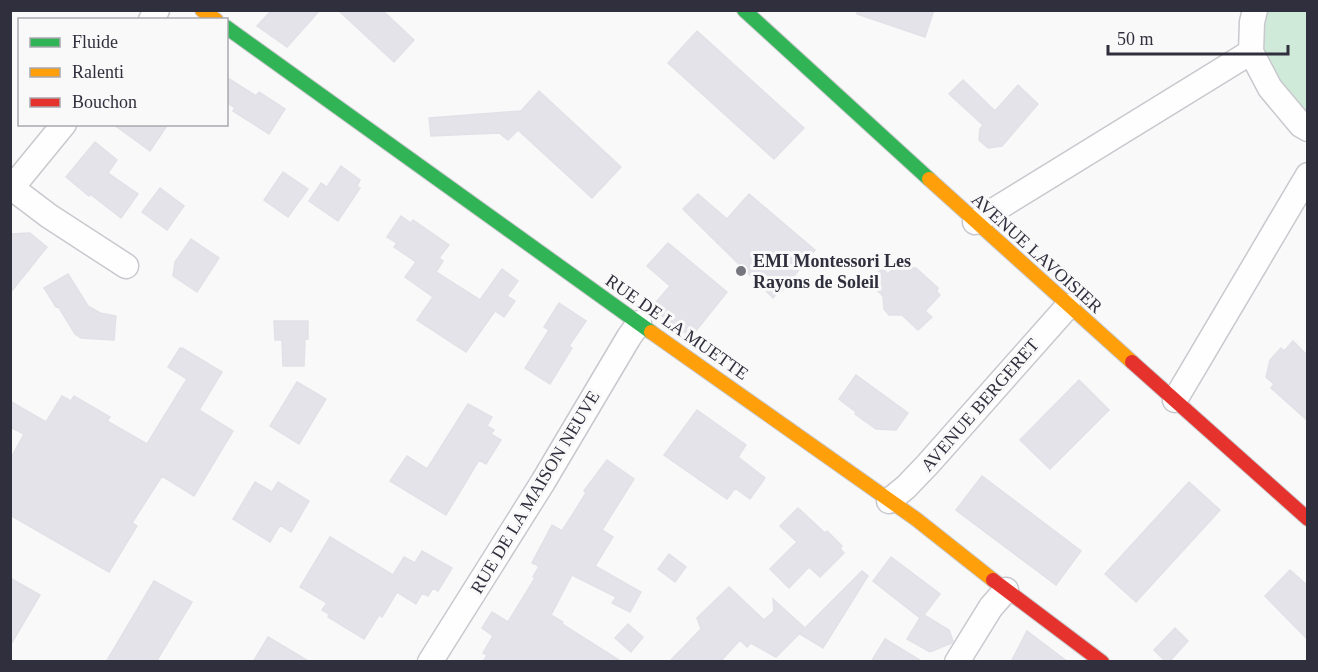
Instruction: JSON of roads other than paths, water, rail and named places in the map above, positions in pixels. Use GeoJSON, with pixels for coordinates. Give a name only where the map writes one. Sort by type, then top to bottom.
{"type":"FeatureCollection","features":[{"type":"Feature","properties":{"kind":"street","name":"AVENUE LAVOISIER"},"geometry":{"type":"LineString","coordinates":[[744,10],[1068,306],[1308,519]]}},
{"type":"Feature","properties":{"kind":"street"},"geometry":{"type":"LineString","coordinates":[[1255,10],[1252,22],[1251,52],[1270,88],[1301,125],[1308,129]]}},
{"type":"Feature","properties":{"kind":"street","name":"RUE DE LA MUETTE"},"geometry":{"type":"LineString","coordinates":[[228,28],[916,519],[1102,662]]}},
{"type":"Feature","properties":{"kind":"street"},"geometry":{"type":"LineString","coordinates":[[975,222],[1251,52]]}},
{"type":"Feature","properties":{"kind":"street"},"geometry":{"type":"LineString","coordinates":[[62,126],[11,189],[48,216],[126,266]]}},
{"type":"Feature","properties":{"kind":"street"},"geometry":{"type":"LineString","coordinates":[[1175,400],[1308,175]]}},
{"type":"Feature","properties":{"kind":"street","name":"AVENUE BERGERET"},"geometry":{"type":"LineString","coordinates":[[889,501],[928,464],[1068,306]]}},
{"type":"Feature","properties":{"kind":"street","name":"RUE DE LA MAISON NEUVE"},"geometry":{"type":"LineString","coordinates":[[430,662],[543,482],[639,322]]}},
{"type":"Feature","properties":{"kind":"street"},"geometry":{"type":"LineString","coordinates":[[957,662],[991,607],[1006,590]]}},
{"type":"Feature","properties":{"kind":"place","name":"EMI Montessori Les Rayons de Soleil"},"geometry":{"type":"Point","coordinates":[741,271]}}]}
